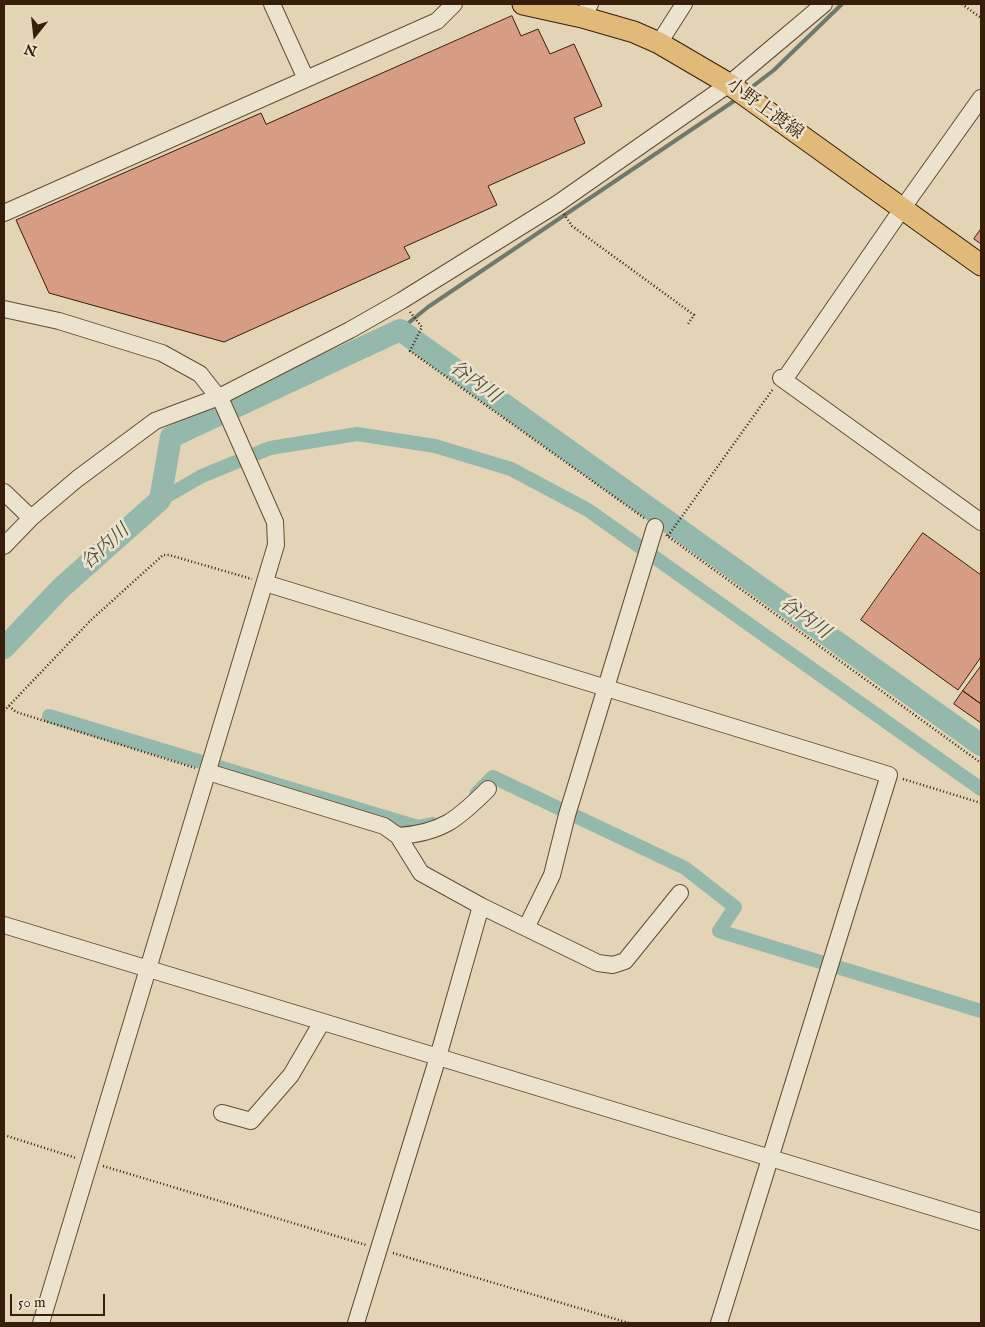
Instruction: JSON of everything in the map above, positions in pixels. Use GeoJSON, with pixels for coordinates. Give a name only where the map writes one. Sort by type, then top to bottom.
{"type":"FeatureCollection","features":[{"type":"Feature","properties":{"kind":"main road","name":"小野上渡線"},"geometry":{"type":"LineString","coordinates":[[522,4],[586,10],[659,43],[729,84],[754,103],[786,132],[902,209],[981,266]]}},
{"type":"Feature","properties":{"kind":"street"},"geometry":{"type":"LineString","coordinates":[[272,4],[306,79]]}},
{"type":"Feature","properties":{"kind":"street"},"geometry":{"type":"LineString","coordinates":[[4,213],[437,21],[454,4]]}},
{"type":"Feature","properties":{"kind":"street"},"geometry":{"type":"LineString","coordinates":[[659,43],[684,4]]}},
{"type":"Feature","properties":{"kind":"street"},"geometry":{"type":"LineString","coordinates":[[4,546],[31,518],[115,449],[154,421],[220,399],[401,301],[557,204],[729,84],[824,4]]}},
{"type":"Feature","properties":{"kind":"street"},"geometry":{"type":"LineString","coordinates":[[981,98],[782,379],[981,522]]}},
{"type":"Feature","properties":{"kind":"street"},"geometry":{"type":"LineString","coordinates":[[4,309],[59,321],[162,353],[200,374],[220,399],[275,522],[276,545],[41,1323]]}},
{"type":"Feature","properties":{"kind":"street"},"geometry":{"type":"LineString","coordinates":[[4,492],[31,518]]}},
{"type":"Feature","properties":{"kind":"street"},"geometry":{"type":"LineString","coordinates":[[526,928],[552,875],[567,815],[605,687],[663,530]]}},
{"type":"Feature","properties":{"kind":"street"},"geometry":{"type":"LineString","coordinates":[[265,584],[889,775],[719,1323]]}},
{"type":"Feature","properties":{"kind":"street"},"geometry":{"type":"LineString","coordinates":[[208,772],[384,826],[398,836],[421,873],[481,906],[598,963],[613,965],[625,961],[680,893]]}},
{"type":"Feature","properties":{"kind":"street"},"geometry":{"type":"LineString","coordinates":[[398,836],[428,832],[444,826],[466,811],[488,789]]}},
{"type":"Feature","properties":{"kind":"street"},"geometry":{"type":"LineString","coordinates":[[356,1323],[438,1057],[481,906]]}},
{"type":"Feature","properties":{"kind":"street"},"geometry":{"type":"LineString","coordinates":[[4,925],[981,1222]]}},
{"type":"Feature","properties":{"kind":"street"},"geometry":{"type":"LineString","coordinates":[[222,1113],[251,1121],[291,1074],[322,1022]]}},
{"type":"Feature","properties":{"kind":"path"},"geometry":{"type":"LineString","coordinates":[[962,4],[981,18]]}},
{"type":"Feature","properties":{"kind":"path"},"geometry":{"type":"LineString","coordinates":[[568,220],[572,226],[694,315],[688,324]]}},
{"type":"Feature","properties":{"kind":"path"},"geometry":{"type":"LineString","coordinates":[[406,306],[422,327],[410,351],[663,530],[981,763]]}},
{"type":"Feature","properties":{"kind":"path"},"geometry":{"type":"LineString","coordinates":[[663,530],[679,521],[782,379]]}},
{"type":"Feature","properties":{"kind":"path"},"geometry":{"type":"LineString","coordinates":[[4,711],[90,621],[163,555],[169,555],[265,584]]}},
{"type":"Feature","properties":{"kind":"path"},"geometry":{"type":"LineString","coordinates":[[9,706],[16,712],[208,772]]}},
{"type":"Feature","properties":{"kind":"path"},"geometry":{"type":"LineString","coordinates":[[889,775],[981,803]]}},
{"type":"Feature","properties":{"kind":"path"},"geometry":{"type":"LineString","coordinates":[[4,1136],[629,1323]]}},
{"type":"Feature","properties":{"kind":"building"},"geometry":{"type":"Polygon","coordinates":[[[512,16],[521,36],[538,29],[550,54],[574,44],[602,106],[574,118],[585,143],[488,186],[497,205],[404,247],[410,258],[224,342],[49,293],[16,220],[261,113],[266,124],[512,16]]]}},
{"type":"Feature","properties":{"kind":"building"},"geometry":{"type":"Polygon","coordinates":[[[981,229],[981,244],[974,239],[981,229]]]}},
{"type":"Feature","properties":{"kind":"building"},"geometry":{"type":"Polygon","coordinates":[[[923,533],[981,575],[981,657],[958,690],[861,620],[923,533]]]}},
{"type":"Feature","properties":{"kind":"building"},"geometry":{"type":"Polygon","coordinates":[[[981,666],[981,704],[963,691],[981,666]]]}},
{"type":"Feature","properties":{"kind":"building"},"geometry":{"type":"Polygon","coordinates":[[[963,691],[981,704],[981,723],[954,704],[963,691]]]}},
{"type":"Feature","properties":{"kind":"waterway"},"geometry":{"type":"LineString","coordinates":[[748,90],[774,70],[842,4]]}},
{"type":"Feature","properties":{"kind":"waterway"},"geometry":{"type":"LineString","coordinates":[[400,330],[428,307],[737,99]]}},
{"type":"Feature","properties":{"kind":"waterway","name":"谷内川"},"geometry":{"type":"LineString","coordinates":[[4,648],[61,588],[160,500],[171,437],[400,330],[981,745]]}},
{"type":"Feature","properties":{"kind":"waterway"},"geometry":{"type":"LineString","coordinates":[[160,500],[202,476],[270,448],[357,434],[435,446],[511,469],[588,510],[981,789]]}},
{"type":"Feature","properties":{"kind":"waterway"},"geometry":{"type":"LineString","coordinates":[[49,716],[418,827],[432,824]]}},
{"type":"Feature","properties":{"kind":"waterway"},"geometry":{"type":"LineString","coordinates":[[476,794],[493,777],[685,868],[735,907],[719,931],[981,1011]]}}]}
